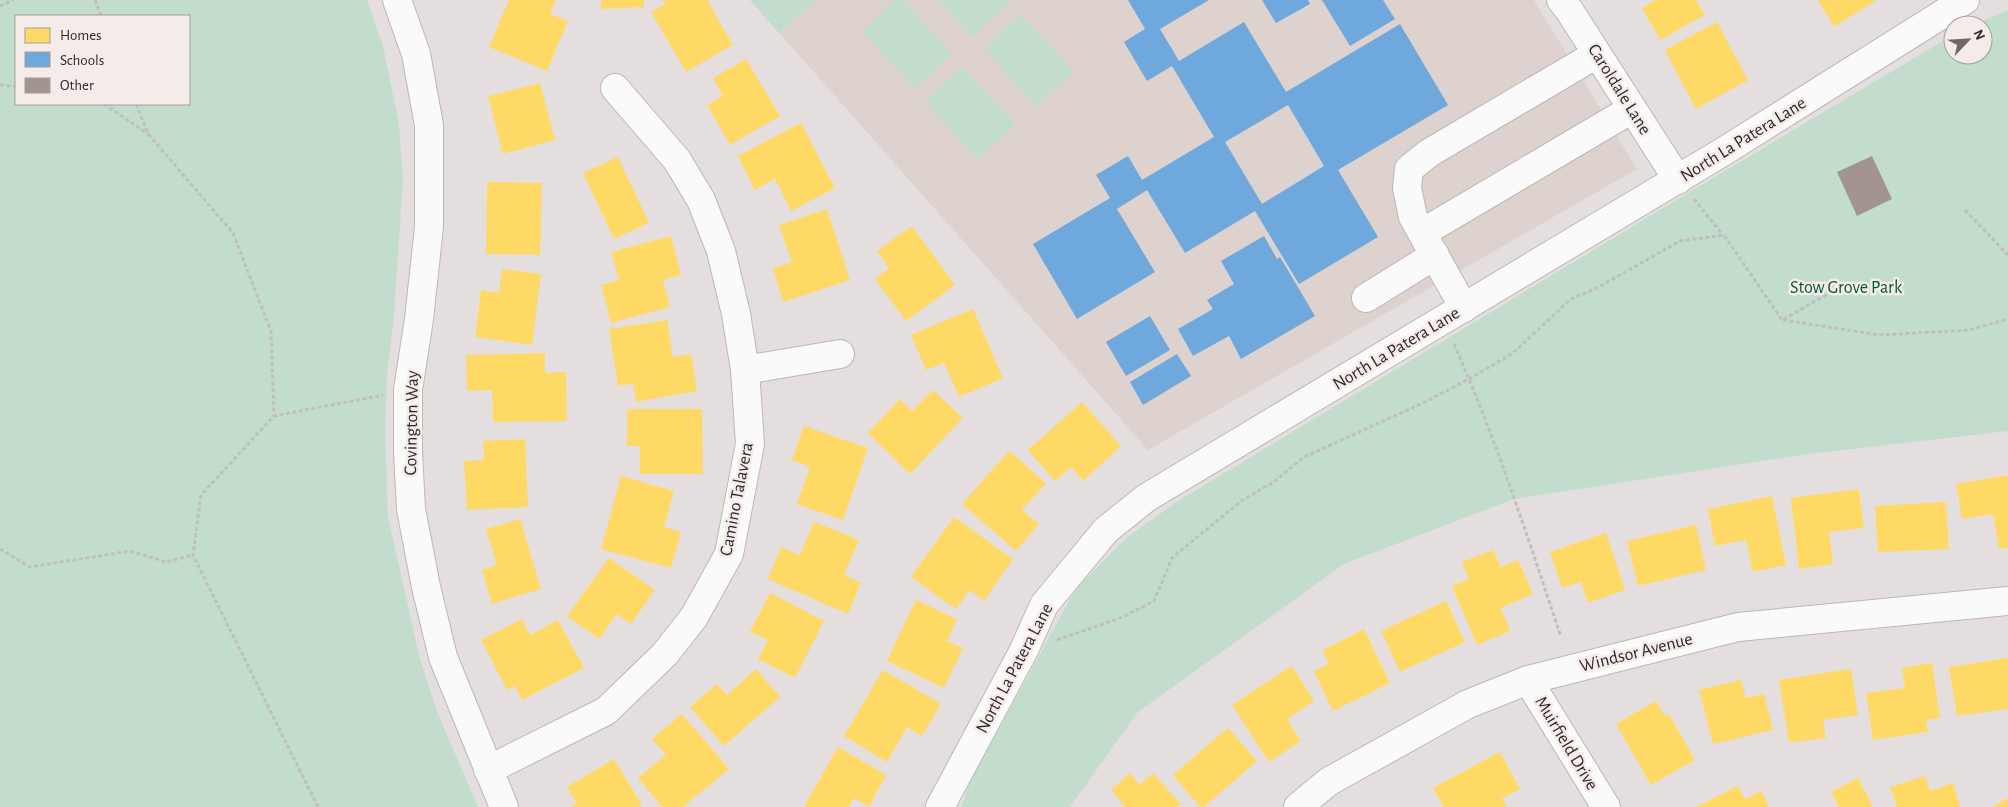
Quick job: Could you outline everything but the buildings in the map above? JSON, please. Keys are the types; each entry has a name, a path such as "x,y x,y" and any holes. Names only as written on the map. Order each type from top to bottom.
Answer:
{"street":[{"name":"Covington Way","path":"397,0 416,54 429,125 429,227 408,390 408,453 411,509 426,587 443,657 504,807"},
{"name":"Caroldale Lane","path":"1561,0 1678,180"},
{"name":"North La Patera Lane","path":"940,807 1024,650 1044,605 1106,530 1146,498 1678,180 1963,1"},
{"path":"1454,314 1429,244 1414,217 1407,188 1410,169 1429,153 1597,54"},
{"name":"Camino Talavera","path":"488,770 606,711 666,654 694,617 729,554 750,444 745,370 736,314 721,251 701,200 676,160 615,88"},
{"path":"1366,298 1429,244 1632,109"},
{"path":"745,370 840,354"},
{"name":"Windsor Avenue","path":"1298,807 1328,782 1468,704 1528,680 1738,627 2008,601"},
{"name":"Muirfield Drive","path":"1528,680 1606,807"}],"path":[{"path":"0,6 13,0"},
{"path":"95,0 102,15"},
{"path":"0,86 15,86"},
{"path":"105,105 149,135 233,233 271,331 274,416"},
{"path":"136,105 149,135"},
{"path":"1678,180 1724,235 1782,320 1880,335 1969,330 2008,319"},
{"path":"1965,210 2008,255"},
{"path":"1024,650 1122,617 1154,600 1172,558 1241,501 1275,481 1304,457 1425,402 1469,379 1513,353 1571,299 1597,288 1680,241 1724,235"},
{"path":"1782,320 1837,290"},
{"path":"1454,314 1469,379 1514,499 1561,637"},
{"path":"318,807 193,555 201,495 274,416 408,390"},
{"path":"0,549 30,567 130,551 166,562 193,555"}],"shaded area":[{"path":"750,0 1534,0 1637,169 1148,450"}],"green space":[{"path":"0,0 367,0 383,46 399,124 403,179 394,317 387,374 385,432 388,517 420,659 438,714 478,807 0,807"},
{"path":"750,0 817,0 779,33"},
{"path":"896,0 903,0 952,55 915,89 862,31"},
{"path":"939,0 1008,0 1010,2 972,37"},
{"name":"Stow Grove Park","path":"2008,10 2008,431 1801,455 1514,499 1344,564 1138,712 1070,807 961,807 970,782 1075,590 1126,538 1175,503 1943,41 1943,65 1993,65 1993,16"},
{"path":"1021,14 1074,72 1036,106 984,48"},
{"path":"963,67 1015,125 977,159 925,101"}]}
